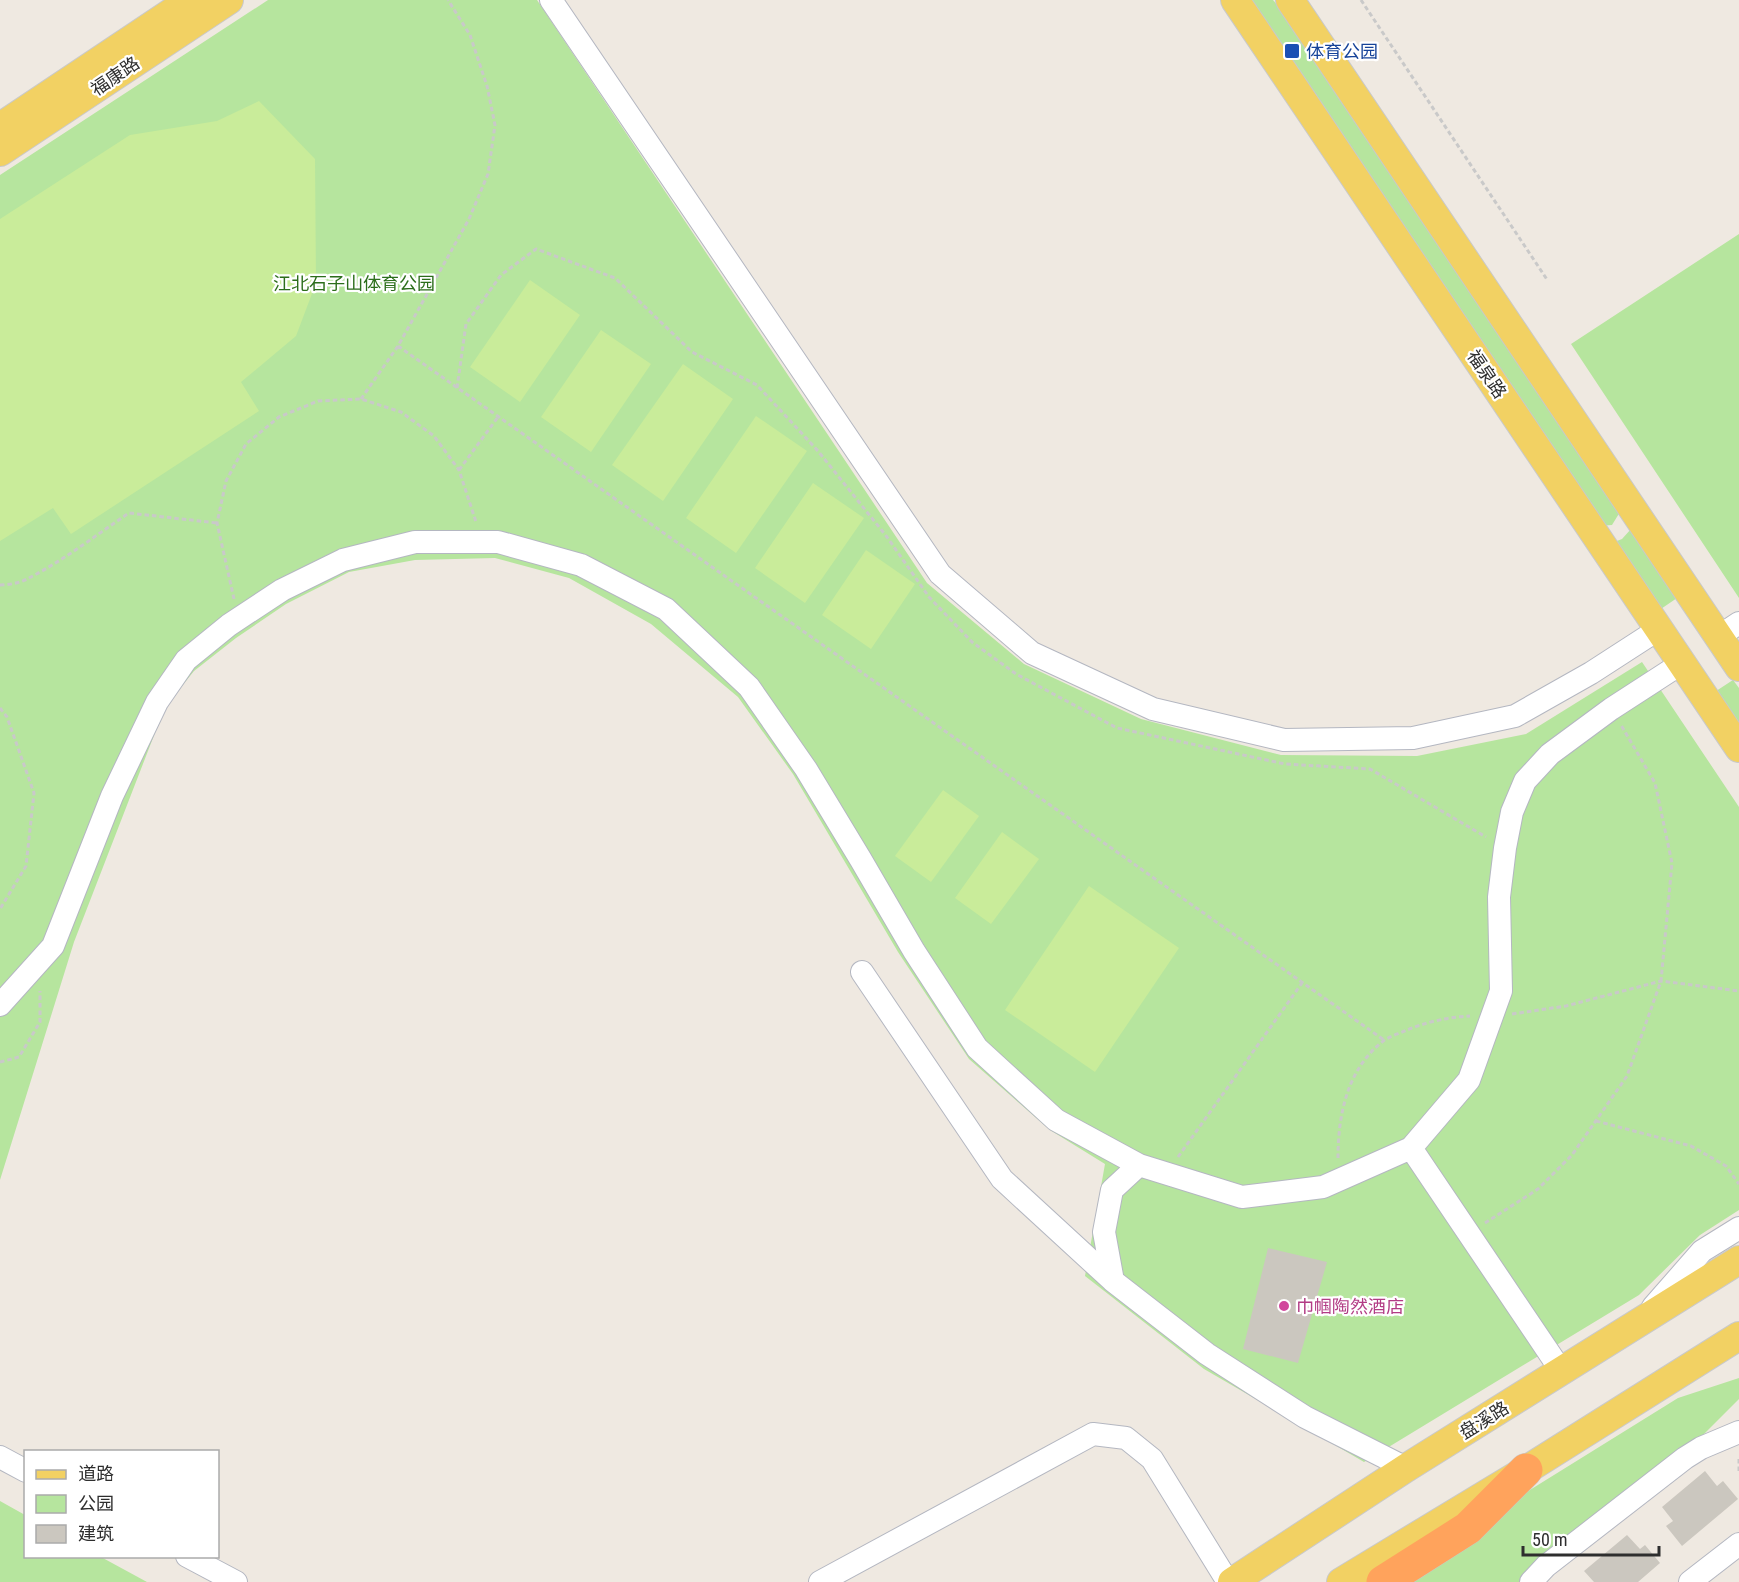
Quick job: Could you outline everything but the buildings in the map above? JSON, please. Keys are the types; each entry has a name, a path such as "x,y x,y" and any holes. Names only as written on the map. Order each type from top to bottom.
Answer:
{"highway":[{"path":"1383,1582 1468,1528 1526,1470"}],"main road":[{"name":"福康路","path":"0,127 190,0"},
{"name":"福康路","path":"0,152 229,0"},
{"name":"福泉路","path":"1235,0 1739,748"},
{"path":"1290,0 1630,505 1729,630 1739,667"},
{"path":"1593,531 1607,535 1617,532 1625,524 1630,505"},
{"name":"盘溪路","path":"1230,1582 1406,1468 1739,1260"},
{"path":"1341,1582 1526,1470 1739,1336"}],"street":[{"path":"551,0 940,574 1032,653 1153,709 1284,740 1413,738 1515,716 1591,673 1659,629"},
{"path":"0,1005 53,946 112,796 157,702 186,660 238,619 282,590 343,560 415,542 498,542 581,565 666,609 749,687 806,769 914,951 977,1048 1056,1120 1140,1165 1242,1197 1323,1187 1411,1148 1469,1080 1501,991 1499,897 1512,812 1525,782 1550,754 1682,663"},
{"path":"862,972 1002,1179 1113,1281 1207,1354 1295,1411 1406,1468"},
{"path":"1411,1148 1562,1372"},
{"path":"1113,1281 1104,1232 1112,1190 1140,1165"},
{"path":"1640,1322 1702,1251 1739,1228"},
{"path":"1711,1354 1739,1354"},
{"path":"1531,1582 1546,1566 1685,1458 1701,1448 1739,1432"},
{"path":"820,1582 1093,1434 1126,1438 1152,1459 1230,1582"},
{"path":"0,1457 24,1470"},
{"path":"1690,1582 1739,1544"},
{"path":"190,1558 236,1582"}],"path":[{"path":"361,399 398,346 469,219 488,174 495,125 488,86 470,35 448,0"},
{"path":"1361,0 1548,281"},
{"path":"398,346 1384,1040"},
{"path":"238,619 218,523 226,481 246,444 279,417 318,401 361,399 401,412 434,436 459,470 482,542"},
{"path":"459,470 498,417"},
{"path":"0,585 26,580 129,513 218,523"},
{"path":"0,708 7,717 34,793 26,866 0,909"},
{"path":"1468,1233 1538,1189 1572,1155 1627,1076 1661,981 1672,863 1655,783 1611,710"},
{"path":"0,1062 19,1057 40,1022 41,960"},
{"path":"1338,1181 1338,1136 1345,1097 1362,1063 1384,1040 1421,1024 1462,1016 1492,1016 1566,1006 1661,981 1739,991"},
{"path":"1166,1173 1302,983"},
{"path":"1596,1120 1691,1146 1726,1166 1739,1184"},
{"path":"1739,1460 1739,1471"}],"green space":[{"name":"江北石子山体育公园","path":"268,0 537,0 927,583 1024,664 1141,719 1281,755 1417,756 1526,734 1642,662 1739,807 1739,1210 1700,1235 1639,1295 1364,1462 1204,1369 1085,1276 1105,1164 1050,1130 969,1059 898,952 793,774 738,697 651,624 569,578 495,558 415,560 349,572 286,604 236,638 194,671 165,707 74,942 0,1180 0,175"},
{"path":"1242,0 1273,0 1280,8 1620,512 1612,525 1597,526"},
{"path":"259,101 315,159 316,283 296,336 241,382 259,411 71,534 53,508 0,541 0,219 130,135 217,121"},
{"path":"1739,234 1739,598 1571,344"},
{"path":"530,280 580,315 520,402 470,367"},
{"path":"601,330 651,364 591,452 541,417"},
{"path":"683,364 733,399 663,501 612,465"},
{"path":"756,416 807,451 736,553 686,518"},
{"path":"813,483 864,518 805,603 755,568"},
{"path":"1631,529 1677,598 1655,613 1609,544 1622,539"},
{"path":"866,550 915,584 871,649 822,615"},
{"path":"1733,680 1739,688 1739,738 1710,695"},
{"path":"943,790 979,816 931,882 895,856"},
{"path":"1002,832 1039,859 991,924 955,898"},
{"path":"1089,886 1179,948 1095,1072 1005,1010"},
{"path":"1739,1378 1739,1399 1698,1440 1542,1559 1519,1582 1407,1582 1525,1493 1678,1398"},
{"path":"0,1501 24,1514 24,1558 103,1558 147,1582 0,1582"}],"place":[{"name":"体育公园","path":"1292,51"},
{"name":"巾帼陶然酒店","path":"1284,1306"}]}
